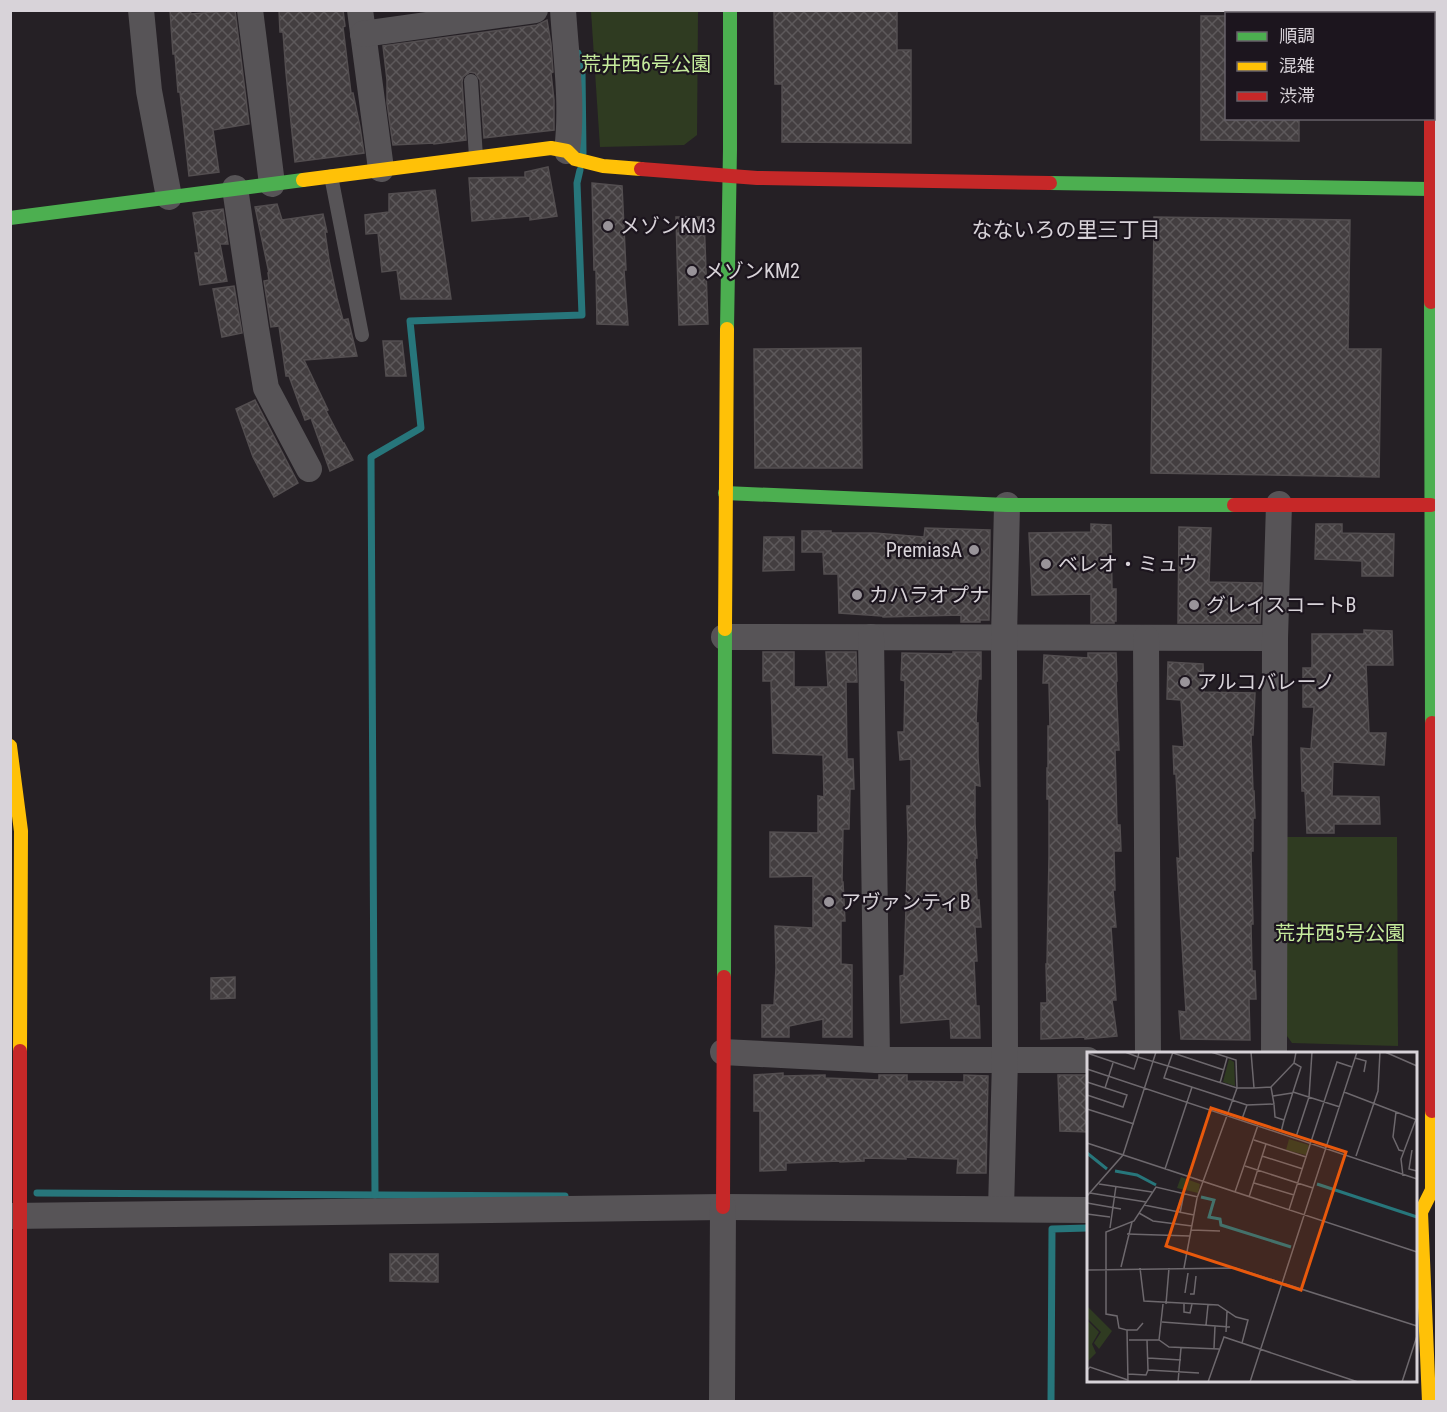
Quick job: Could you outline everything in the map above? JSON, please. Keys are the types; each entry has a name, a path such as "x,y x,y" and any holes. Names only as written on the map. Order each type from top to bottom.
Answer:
{"street":[{"path":"141,10 149,91 169,196"},
{"path":"250,10 272,184"},
{"path":"381,169 362,22 535,10"},
{"path":"563,10 571,155"},
{"path":"722,1401 724,637 730,10"},
{"path":"1429,1401 1422,1238 1423,1213 1432,1190 1428,1060 1434,896 1431,505 1434,329 1431,120"},
{"path":"10,218 551,148 590,164 603,166 757,178 1433,189"},
{"path":"235,188 267,388 309,469"},
{"path":"725,493 1006,505 1431,505"},
{"path":"1274,1052 1275,638 1278,504"},
{"path":"1001,1209 1005,1060 1006,505"},
{"path":"724,637 1275,638"},
{"path":"872,637 877,1060"},
{"path":"1146,638 1148,1052"},
{"path":"10,746 21,831 16,1216 20,1401"},
{"path":"723,1052 877,1060 1087,1060"},
{"path":"16,1216 723,1207 1087,1210"}],"lane":[{"path":"471,81 476,157"},
{"path":"331,176 362,335"}],"green space":[{"name":"荒井西6号公園","path":"591,11 698,11 697,135 684,145 600,147"},
{"name":"荒井西5号公園","path":"1282,837 1397,837 1398,1046 1292,1043 1282,1029"}],"building":[{"path":"170,10 190,10 191,14 235,10 249,124 213,130 219,172 189,176 180,92 178,92 175,54 173,54"},
{"path":"279,10 343,10 351,93 353,93 364,153 295,162"},
{"path":"774,10 897,10 897,50 911,50 911,143 782,142 782,84 775,84"},
{"path":"1201,16 1225,16 1225,120 1299,120 1299,141 1201,140"},
{"path":"547,20 553,72 551,73 554,130 484,138 480,80 475,73 470,72 463,77 462,82 466,140 434,144 393,145 383,46 537,25"},
{"path":"548,167 557,216 530,220 530,216 472,221 469,178 525,177 525,172"},
{"name":"メゾンKM3","path":"592,183 622,186 628,325 597,324"},
{"path":"435,190 451,299 401,299 397,270 382,272 378,233 366,234 365,215 389,212 389,194"},
{"path":"277,204 282,220 323,214 337,298 343,320 348,319 357,356 304,360 328,410 326,411 353,460 330,471 311,418 305,420 289,376 286,376 279,326 271,327 264,281 269,280 269,273 255,207"},
{"path":"223,209 228,244 220,244 227,281 200,285 195,253 199,253 193,213"},
{"name":"メゾンKM2","path":"676,217 704,217 708,324 679,325"},
{"path":"1154,217 1350,220 1348,349 1381,349 1379,477 1151,473"},
{"path":"234,286 242,333 222,337 213,289"},
{"path":"383,341 402,341 406,376 386,376"},
{"path":"861,348 862,468 755,468 754,349"},
{"path":"255,400 298,483 274,497 253,457 236,409"},
{"path":"1091,524 1111,525 1112,589 1116,589 1116,621 1114,623 1091,623 1091,594 1032,595 1029,533 1091,532"},
{"path":"1316,524 1342,524 1342,533 1394,534 1393,576 1362,576 1362,561 1315,559"},
{"path":"1179,527 1211,528 1209,582 1262,583 1260,623 1178,623"},
{"path":"925,528 990,530 989,620 961,622 961,615 883,617 839,613 838,574 824,574 823,552 802,552 802,531 924,537"},
{"path":"764,537 794,537 794,570 763,571"},
{"path":"1364,630 1392,631 1393,665 1366,665 1369,733 1386,733 1384,765 1333,762 1332,796 1379,797 1380,824 1334,824 1334,833 1307,833 1305,791 1302,791 1301,748 1311,749 1314,707 1303,707 1303,668 1312,668 1312,634 1364,634"},
{"path":"763,652 794,652 794,687 828,687 826,652 856,652 857,682 846,682 847,759 853,759 854,789 850,789 849,829 843,829 842,882 845,921 841,921 841,964 852,965 852,1037 823,1037 823,1019 789,1026 789,1037 762,1037 762,1005 774,1005 775,926 813,928 813,876 770,877 770,832 818,833 818,796 824,797 823,755 773,753 771,681 763,681"},
{"path":"953,652 981,652 981,679 978,679 976,723 978,723 980,786 975,785 977,858 975,858 981,927 975,927 977,961 974,961 980,1038 951,1038 950,1019 901,1023 900,976 904,975 907,806 911,806 911,759 900,760 898,732 904,732 905,681 901,680 902,653 953,654"},
{"path":"1088,653 1116,653 1119,750 1115,750 1117,825 1120,825 1121,851 1114,851 1115,890 1113,890 1116,927 1111,927 1116,1000 1112,1000 1117,1036 1041,1039 1041,1003 1047,1003 1049,856 1047,768 1048,726 1050,726 1049,683 1043,683 1044,655 1088,658"},
{"path":"1168,662 1203,664 1204,692 1255,693 1253,735 1251,735 1255,818 1253,818 1253,851 1251,851 1253,924 1251,924 1252,971 1255,971 1256,999 1249,999 1250,1040 1181,1039 1179,1011 1186,1012 1173,746 1184,747 1181,700 1167,699"},
{"path":"235,977 235,998 211,999 211,978"},
{"path":"783,1073 783,1076 825,1075 825,1078 879,1080 879,1075 907,1075 907,1081 964,1082 964,1075 988,1076 986,1173 957,1173 958,1159 906,1157 906,1159 864,1158 864,1161 786,1163 786,1170 760,1171 760,1111 754,1111 754,1075"},
{"path":"1058,1075 1087,1075 1087,1132 1060,1131"},
{"path":"390,1254 438,1254 438,1282 390,1281"}],"waterway":[{"path":"578,53 582,70 583,153"},
{"path":"375,1195 371,457 421,428 410,321 582,315 577,183 580,170"},
{"path":"37,1193 565,1196"},
{"path":"1051,1402 1052,1229 1087,1228"}],"traffic: fast":[{"path":"727,329 730,10"},
{"path":"10,218 303,180"},
{"path":"1050,183 1430,189"},
{"path":"1431,302 1432,723"},
{"path":"725,493 1007,505 1234,505"},
{"path":"724,977 725,629"}],"traffic: slow":[{"path":"303,180 551,148 567,151 575,159 603,166 641,169"},
{"path":"725,629 727,329"},
{"path":"10,746 21,831 20,1051"},
{"path":"1429,1402 1421,1212 1432,1190 1432,1111"}],"traffic: jam":[{"path":"1431,120 1431,302"},
{"path":"641,169 757,178 1050,183"},
{"path":"1234,505 1431,505"},
{"path":"1432,723 1432,1111"},
{"path":"723,1207 724,977"},
{"path":"20,1051 20,1402"}],"place":[{"name":"メゾンKM3","path":"608,226"},
{"name":"メゾンKM2","path":"692,271"},
{"name":"PremiasA","path":"974,550"},
{"name":"ベレオ・ミュウ","path":"1046,564"},
{"name":"カハラオプナ","path":"857,595"},
{"name":"グレイスコートB","path":"1194,605"},
{"name":"アルコバレーノ","path":"1185,682"},
{"name":"アヴァンティB","path":"829,902"}],"district":[{"name":"なないろの里三丁目","path":"1066,230"}]}
